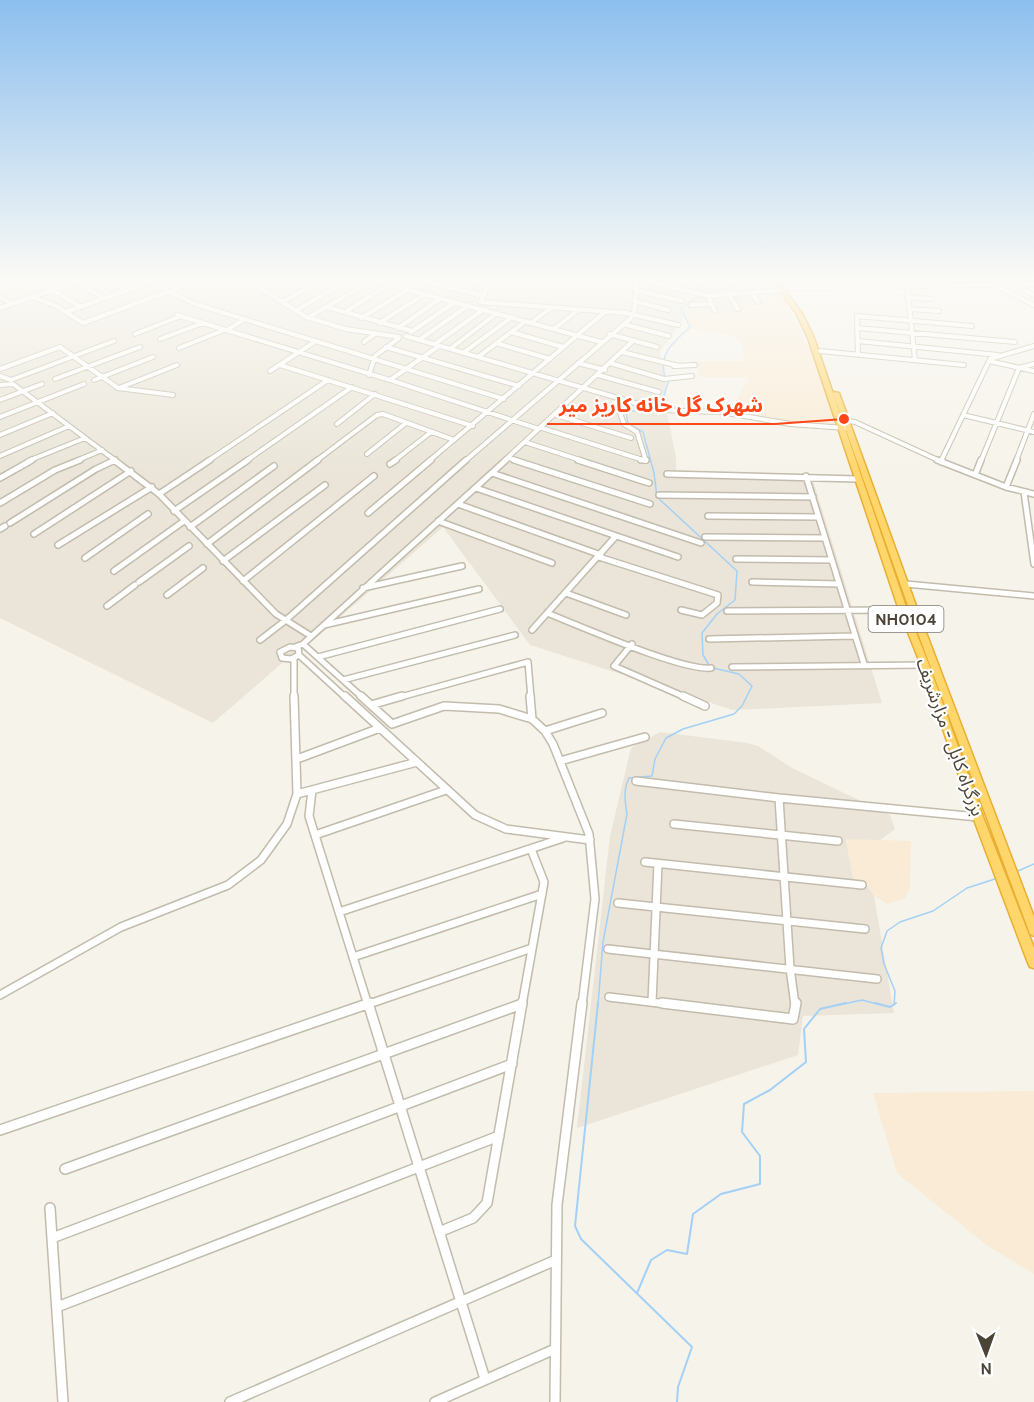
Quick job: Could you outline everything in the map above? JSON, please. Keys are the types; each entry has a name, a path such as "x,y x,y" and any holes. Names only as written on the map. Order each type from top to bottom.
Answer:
{"highway":[{"name":"بزرگراه کابل - مزارشریف","path":"815,343 1034,931"},
{"name":"بزرگراه کابل - مزارشریف","path":"816,343 822,362"},
{"name":"بزرگراه کابل - مزارشریف","path":"844,424 857,479 903,610 1034,963"}],"street":[{"path":"0,376 11,380 108,343"},
{"path":"178,348 190,343"},
{"path":"270,343 646,461 637,432 624,424 620,413 629,402"},
{"path":"270,370 312,343"},
{"path":"324,343 504,399"},
{"path":"369,375 376,360 375,356 391,343"},
{"path":"432,343 670,412 721,412 790,424 844,424 1006,488 1034,494"},
{"path":"450,349 457,343"},
{"path":"463,353 476,343"},
{"path":"478,357 495,343"},
{"path":"498,343 550,358"},
{"path":"551,343 563,347"},
{"path":"368,513 567,343"},
{"path":"260,640 286,620 599,343"},
{"path":"293,675 285,659 280,656 282,650 303,644 361,589 556,415 631,343"},
{"path":"645,343 657,347"},
{"path":"858,343 858,355"},
{"path":"885,343 1002,355"},
{"path":"390,380 437,345"},
{"path":"914,346 915,360"},
{"path":"941,462 989,361 1034,346"},
{"path":"0,369 60,347 118,388 173,394"},
{"path":"55,379 140,347"},
{"path":"386,347 519,386"},
{"path":"820,351 964,365"},
{"path":"622,352 679,366 695,365"},
{"path":"94,380 153,357"},
{"path":"989,361 1034,371"},
{"path":"578,363 605,370"},
{"path":"610,363 668,378 692,376"},
{"path":"280,364 472,426"},
{"path":"1019,368 1034,364"},
{"path":"118,388 177,365"},
{"path":"975,475 1019,368"},
{"path":"598,375 659,392"},
{"path":"159,494 328,380"},
{"path":"0,385 13,384 152,487 276,614 311,636"},
{"path":"0,400 42,384"},
{"path":"0,417 84,384"},
{"path":"174,511 352,387"},
{"path":"337,424 375,394"},
{"path":"0,435 53,413"},
{"path":"1006,488 1031,431 1034,414"},
{"path":"207,544 377,415 454,440"},
{"path":"556,415 631,438"},
{"path":"963,415 1031,431"},
{"path":"367,454 406,423"},
{"path":"0,456 69,426"},
{"path":"390,464 431,432"},
{"path":"0,478 28,461 85,438"},
{"path":"525,442 649,483"},
{"path":"0,503 55,470 102,450"},
{"path":"509,458 650,504"},
{"path":"5,526 96,468 115,460"},
{"path":"190,527 274,466"},
{"path":"34,534 131,471"},
{"path":"492,473 701,543"},
{"path":"667,474 857,479"},
{"path":"243,581 374,476"},
{"path":"806,476 864,664"},
{"path":"223,561 325,485"},
{"path":"58,545 152,487"},
{"path":"476,488 678,556"},
{"path":"1024,492 1034,564"},
{"path":"659,495 813,497"},
{"path":"458,504 600,556 718,595 717,603 702,615 681,610"},
{"path":"85,558 148,514"},
{"path":"708,516 818,517"},
{"path":"114,571 184,521"},
{"path":"438,521 552,563"},
{"path":"532,630 616,536"},
{"path":"705,537 824,538"},
{"path":"107,606 189,546"},
{"path":"736,559 832,560"},
{"path":"361,589 462,566"},
{"path":"167,595 203,568"},
{"path":"752,582 839,584"},
{"path":"906,584 1034,596"},
{"path":"323,626 478,589"},
{"path":"566,593 626,615"},
{"path":"318,657 500,609"},
{"path":"727,612 903,610"},
{"path":"547,613 702,669 711,668"},
{"path":"343,680 515,635"},
{"path":"709,639 854,636"},
{"path":"303,644 392,724 444,706 499,709 532,718 545,731 561,761 590,840 595,900 557,1205 555,1402"},
{"path":"632,644 614,666 705,706"},
{"path":"0,995 121,927 228,885 261,860 287,824 297,794 293,675 299,650 296,647"},
{"path":"285,659 297,656"},
{"path":"297,656 475,815 507,829 590,840"},
{"path":"371,705 528,662 532,718"},
{"path":"732,668 864,664 925,666"},
{"path":"545,731 602,712"},
{"path":"297,759 380,728"},
{"path":"561,761 645,737"},
{"path":"297,794 417,762"},
{"path":"636,781 779,798 978,817"},
{"path":"312,790 309,816 485,1379"},
{"path":"315,835 446,790"},
{"path":"609,997 793,1019 796,1002 790,968 779,798"},
{"path":"674,824 838,841"},
{"path":"339,912 566,837"},
{"path":"439,1232 473,1218 488,1203 544,882 531,849"},
{"path":"645,862 862,885"},
{"path":"652,1002 658,864"},
{"path":"353,957 542,894"},
{"path":"618,903 865,929"},
{"path":"0,1130 532,948"},
{"path":"608,949 876,979"},
{"path":"65,1169 522,1004"},
{"path":"52,1238 512,1064"},
{"path":"57,1307 499,1136"},
{"path":"51,1208 63,1402"},
{"path":"230,1402 556,1260"},
{"path":"435,1402 555,1349"}],"shaded area":[{"path":"0,343 666,343 660,352 666,381 667,413 676,457 676,472 812,477 882,703 733,710 530,645 443,527 314,640 289,657 213,723 0,618"},
{"path":"741,343 806,343 815,361 837,425 793,423 739,414 736,402 749,377 700,377 695,361 746,361 743,356"},
{"path":"660,732 758,746 792,768 890,815 895,829 882,839 876,842 846,840 853,878 868,887 874,896 894,1013 803,1016 798,1055 577,1128 610,836 631,748"},
{"path":"846,839 911,841 910,887 905,898 888,904 874,896 868,887 853,878"},
{"path":"1034,1091 1034,1274 988,1246 897,1173 873,1093"}],"waterway":[{"path":"665,377 664,361 673,343"},
{"path":"656,406 662,401 669,380"},
{"path":"649,409 626,412 628,424 643,432 654,473 657,497 737,571 735,600 717,614 702,633 703,655 709,665"},
{"path":"598,1005 603,942 627,814 625,796 627,782 629,778 652,776 655,759 666,738 683,729 734,714 742,706 752,686 739,674 713,668"},
{"path":"1018,871 1034,864"},
{"path":"894,1004 895,991 884,964 881,948 887,931 900,922 933,911 967,888 998,878"},
{"path":"839,1005 862,1000 881,1005"},
{"path":"598,1003 575,1226 581,1239 692,1347 678,1387 677,1402"},
{"path":"637,1293 651,1260 667,1250 687,1254 693,1214 721,1194 760,1184 760,1156 742,1132 744,1104 770,1090 806,1062 804,1029 820,1009 846,1003"},
{"path":"875,1003 890,1007 894,1004"}],"place":[{"name":"شهرک گل خانه کاریز میر","path":"844,419"}]}
